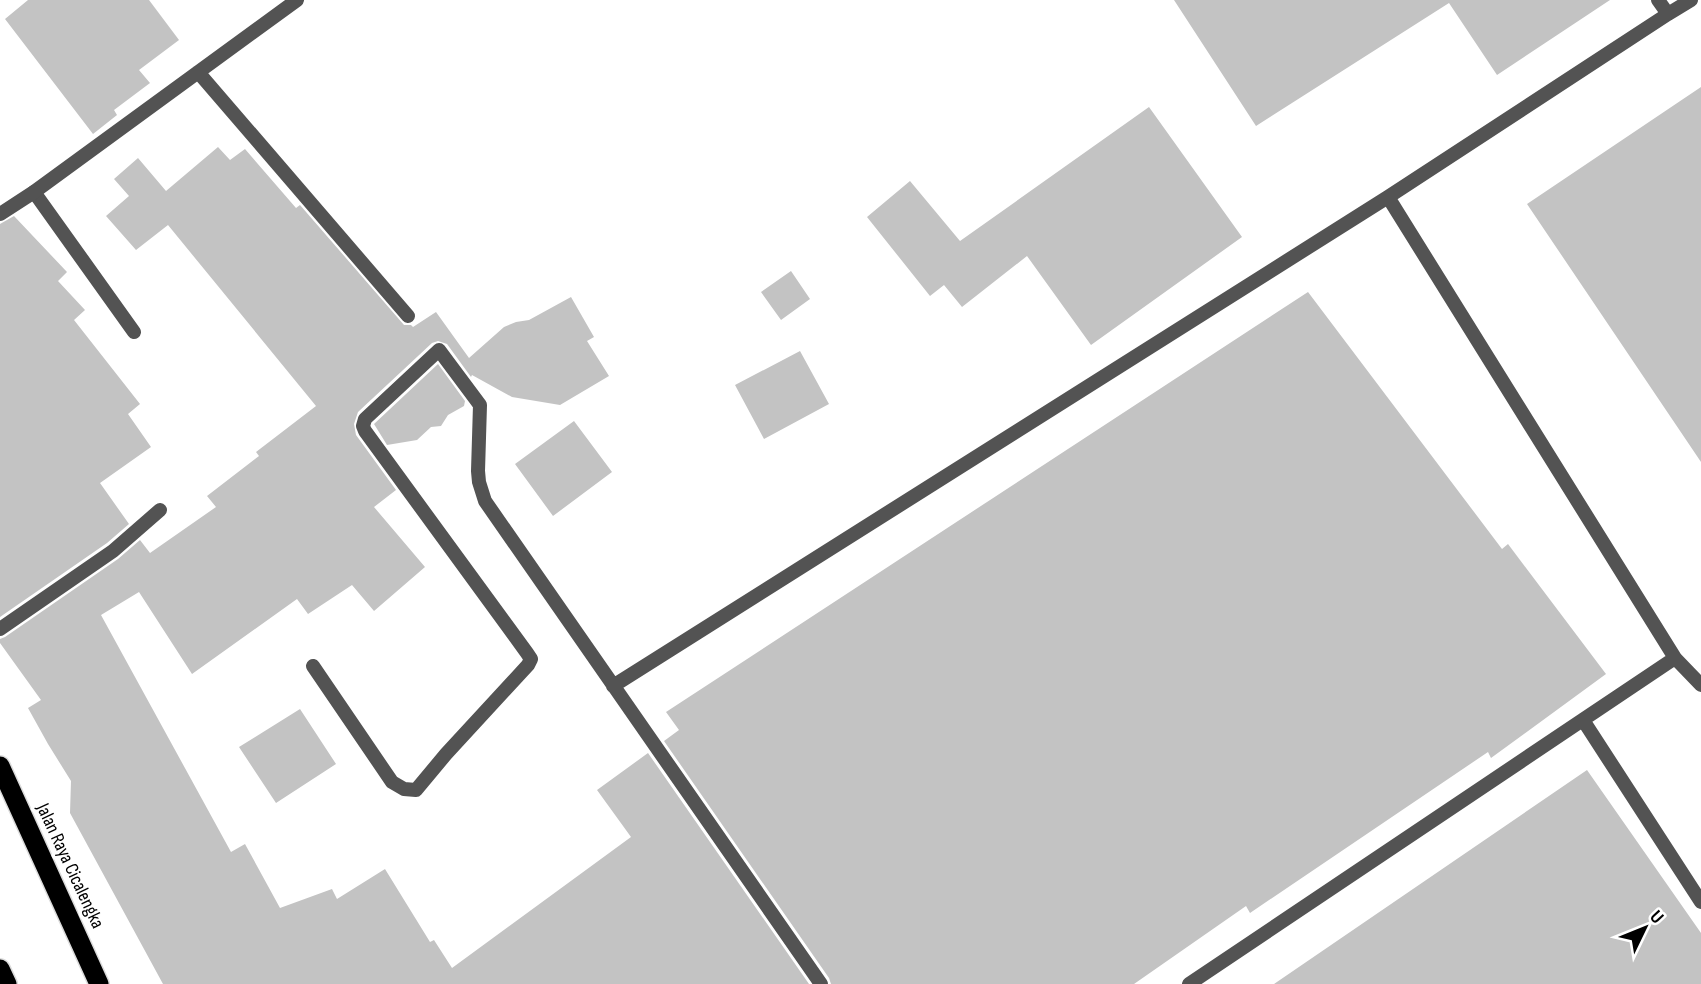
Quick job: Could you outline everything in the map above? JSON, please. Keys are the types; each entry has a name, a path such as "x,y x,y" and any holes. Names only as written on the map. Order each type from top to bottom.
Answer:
{"highway":[{"name":"Jalan Raya Cicalengka","path":"0,766 99,984"},
{"path":"0,969 7,984"}],"street":[{"path":"0,214 297,0"},
{"path":"1658,0 1668,14"},
{"path":"613,686 1388,197 1690,0"},
{"path":"198,72 408,316"},
{"path":"34,192 134,332"},
{"path":"1388,197 1675,658 1701,685"},
{"path":"313,666 392,782 404,789 416,790 531,659 363,426 365,419 439,350 480,405 478,471 485,501 821,984"},
{"path":"0,629 113,551 160,510"},
{"path":"1189,984 1675,658"},
{"path":"1583,720 1701,902"}],"building":[{"path":"28,0 149,0 179,40 139,70 150,83 114,110 117,115 93,134 5,19"},
{"path":"1174,0 1610,0 1497,75 1449,3 1256,126"},
{"path":"1701,87 1701,462 1527,204"},
{"path":"1149,107 1242,237 1091,345 1027,256 962,307 944,285 930,296 867,217 910,181 960,241"},
{"path":"218,147 230,160 245,149 296,208 300,205 404,325 413,327 436,312 469,358 504,327 529,320 571,297 594,337 587,341 609,376 560,405 512,397 472,375 471,377 447,344 438,341 432,343 358,412 354,424 356,435 396,490 374,507 425,567 374,611 352,585 308,614 297,599 192,674 139,592 101,615 231,852 245,844 280,908 332,889 337,899 385,869 430,942 434,940 452,968 631,837 597,790 648,753 809,984 163,984 70,813 71,781 28,708 41,700 0,643 0,639 118,559 140,540 150,553 216,507 207,496 259,456 256,452 316,406 168,225 136,250 106,216 129,196 114,179 138,158 166,191"},
{"path":"14,216 67,272 58,281 85,310 74,320 140,404 128,414 151,447 100,483 129,524 107,543 0,617 0,224"},
{"path":"791,271 810,299 781,320 761,292"},
{"path":"1308,292 1502,549 1508,544 1606,674 1491,758 1488,752 1250,913 1246,906 1134,984 831,984 664,741 679,730 666,712"},
{"path":"800,351 829,404 764,439 735,385"},
{"path":"438,364 465,401 464,406 448,415 441,426 431,427 417,440 387,445 374,424"},
{"path":"574,421 612,472 553,516 515,464"},
{"path":"300,709 336,764 276,803 239,747"},
{"path":"1587,770 1701,933 1701,984 1274,984"}]}
